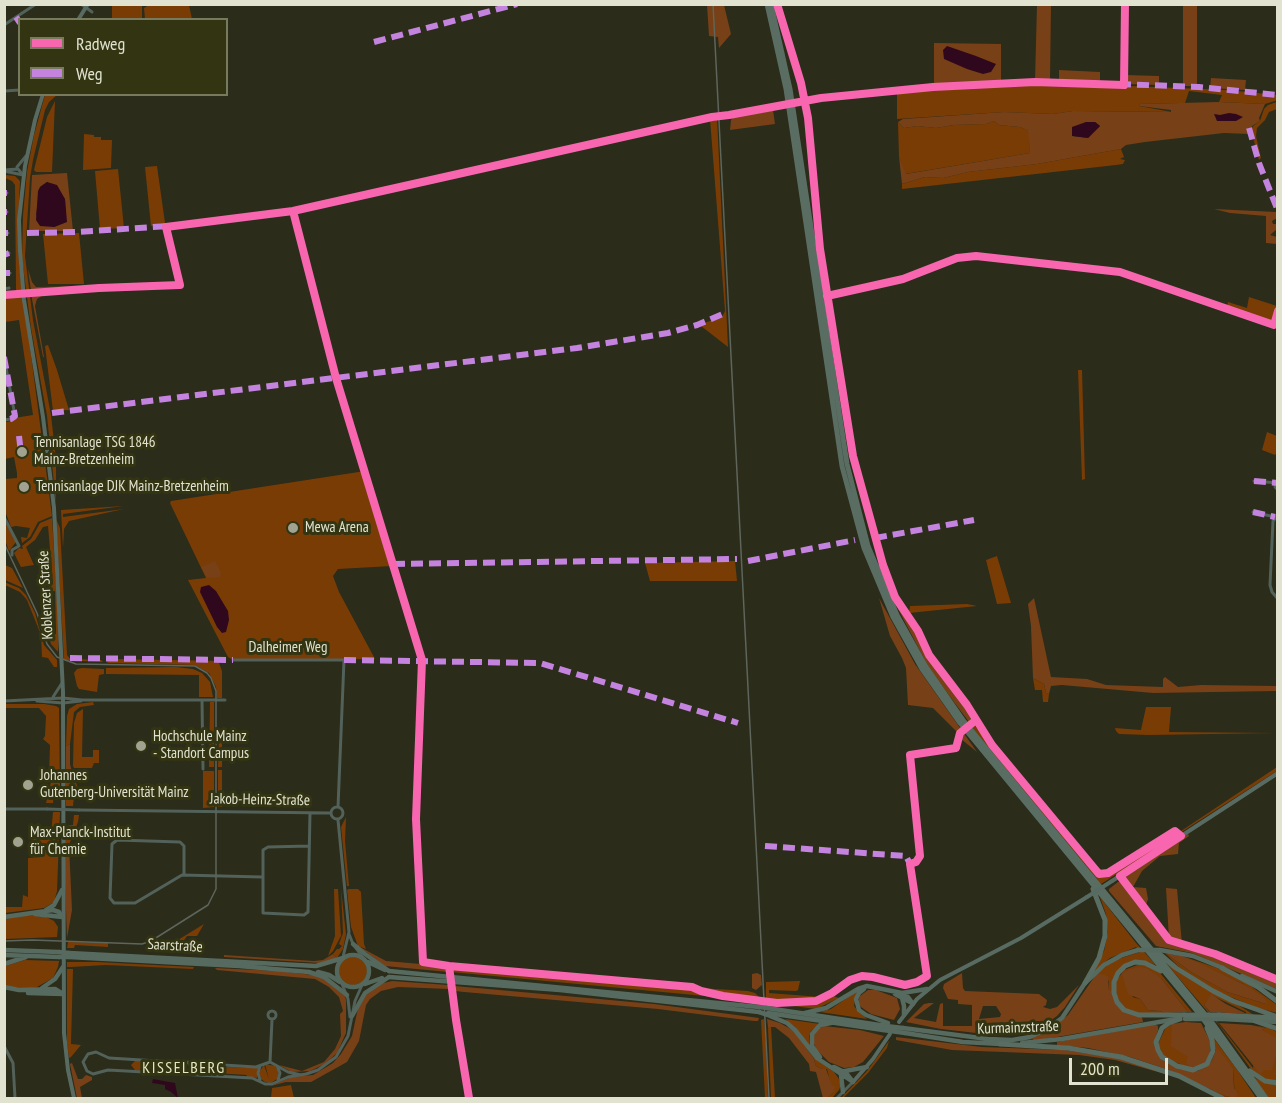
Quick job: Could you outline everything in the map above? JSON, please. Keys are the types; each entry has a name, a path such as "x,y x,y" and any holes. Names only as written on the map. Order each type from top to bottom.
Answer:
{"highway":[{"path":"767,4 786,89 842,466 864,548 893,617 938,693 972,739 1201,1016 1261,1098"},
{"path":"771,4 790,89 847,464 863,530 880,576 913,645 941,690 989,752 1213,1024 1266,1098"},
{"path":"1085,983 1101,952 1106,932 1102,910 1090,882"},
{"path":"45,911 54,905 62,890"},
{"path":"4,917 58,911 62,917"},
{"path":"30,913 62,917"},
{"path":"1147,944 1176,968 1214,991 1278,1019"},
{"name":"Saarstraße","path":"4,950 59,955"},
{"name":"Kurmainzstraße","path":"905,1030 988,1039 1012,1040 1030,1036 1047,1029 1062,1018 1085,983 1111,960 1138,951 1160,950 1193,956 1278,992"},
{"name":"Saarstraße","path":"4,955 69,955 316,966 343,958"},
{"name":"Saarstraße","path":"69,955 309,972"},
{"path":"4,964 34,956"},
{"path":"1166,974 1145,963 1130,964 1121,969 1115,978 1113,988 1115,998 1120,1006 1134,1014 1278,1019"},
{"path":"40,989 55,979 63,967"},
{"path":"1222,968 1258,987 1278,1002"},
{"name":"Kurmainzstraße","path":"389,974 759,1010 840,1023 886,1026"},
{"path":"768,1012 804,1013 826,1008 858,988 867,986 902,995 913,1004"},
{"path":"905,1030 886,1026 861,1012 856,1004 858,994 864,989 871,988 902,995 927,989"},
{"path":"4,989 55,989 63,994"},
{"path":"4,989 63,994"},
{"path":"902,995 904,1015"},
{"path":"768,1012 795,1029 813,1053 842,1073 867,1067"},
{"name":"Kurmainzstraße","path":"804,1013 886,1026 963,1042 1000,1044 1062,1039 1183,1017"},
{"path":"1183,1017 1162,1028 1156,1042 1165,1060 1188,1070 1198,1069 1210,1060 1213,1051 1212,1040 1201,1016"},
{"path":"1221,1017 1255,1021 1278,1019"},
{"path":"1255,1021 1278,1029"},
{"path":"840,1023 820,1025 813,1032 811,1039 820,1058 842,1073 849,1075 853,1082"},
{"path":"1000,1044 1068,1048 1121,1057 1179,1076 1222,1098"},
{"path":"1245,1067 1265,1081 1278,1083"},
{"path":"842,1073 843,1092"}],"main road":[{"name":"Koblenzer Straße","path":"42,96 23,175 19,220 21,277 43,417 54,508 63,681 63,994 65,1052 74,1098"},
{"path":"899,1022 927,989 946,976 1029,934 1278,773"},
{"path":"353,944 389,974"},
{"path":"355,955 389,974 351,987 342,983 337,969 343,958 355,955"},
{"path":"362,985 368,979 369,972 368,964 363,958"},
{"path":"309,972 324,977 347,995"},
{"name":"Saarstraße","path":"309,972 326,974 342,983"},
{"path":"351,1019 365,993 389,974"},
{"path":"853,1082 867,1067 890,1034"}],"street":[{"path":"4,25 36,4"},
{"path":"85,6 92,12"},
{"path":"4,171 15,168 27,155"},
{"path":"15,168 22,171 23,175"},
{"path":"4,171 23,175"},
{"path":"4,255 9,253"},
{"path":"4,273 10,273"},
{"path":"4,357 15,416 4,420"},
{"path":"4,399 12,398"},
{"path":"1254,481 1277,483 1275,487 1278,490"},
{"path":"1253,512 1276,516 1273,521 1270,585 1278,599"},
{"path":"4,517 19,546 12,550 12,555"},
{"name":"Dalheimer Weg","path":"233,660 344,660 338,807"},
{"path":"51,698 57,693 63,681"},
{"path":"32,701 51,698 225,700"},
{"path":"4,701 63,703 82,700"},
{"path":"202,700 203,769"},
{"path":"63,714 73,702"},
{"path":"338,820 333,818 331,813 338,807 344,813 338,820 349,932 353,944 363,958"},
{"name":"Jakob-Heinz-Straße","path":"4,809 331,813"},
{"path":"309,846 266,847 263,851 263,914 305,915 309,908 310,813"},
{"path":"184,875 184,846 180,842 117,840 112,844 110,898 113,903 135,903 184,875 262,878"},
{"path":"343,958 349,932"},
{"path":"342,983 347,995 351,1019"},
{"path":"270,1062 261,1066 180,1062 107,1057 94,1052 87,1055 83,1062 87,1071 92,1074 110,1070 252,1078 268,1084 302,1075 323,1068 336,1057 346,1040 355,1000 362,985"},
{"path":"270,1062 272,1020"},
{"path":"4,1046 13,1063 15,1098"},
{"path":"179,1074 176,1068 180,1062"},
{"path":"187,1075 191,1069 188,1062"},
{"path":"270,1062 288,1072 302,1075"},
{"path":"276,1065 280,1073 276,1082"},
{"path":"261,1066 258,1074 261,1081"},
{"path":"837,1098 853,1082"}],"shaded area":[{"path":"112,5 142,5 142,18 112,18"},
{"path":"149,5 189,5 192,18 145,18 144,8"},
{"path":"707,5 724,5 731,34 719,48 718,37 709,36"},
{"path":"1037,5 1051,5 1050,80 1035,81"},
{"path":"1183,5 1197,5 1197,86 1183,86"},
{"path":"934,43 1001,44 1001,81 934,87"},
{"path":"947,46 996,64 991,72 983,74 967,69 944,59 943,50"},
{"path":"1059,70 1100,72 1100,83 1059,81"},
{"path":"1125,75 1159,76 1159,85 1125,84"},
{"path":"1211,78 1246,80 1245,90 1210,88"},
{"path":"1058,83 1227,90 1277,95 1278,100 1265,104 1219,102 1222,95 1189,91 1185,103 1140,104 1139,106 1172,112 1073,111 1053,114 1004,112 897,119 897,92"},
{"path":"45,96 56,96 45,110 33,160 25,256 33,320 51,415 56,459 56,503 47,416 31,328 22,258 27,172"},
{"path":"55,101 52,172 36,172 34,170 47,117"},
{"path":"1219,102 1265,104 1259,118 1260,121 1252,126 1249,134 1224,133 1145,142 1126,145 1121,149 1037,164 968,172 943,178 925,177 902,184 899,157 906,174 1030,153 1028,130 1019,127 999,125 994,121 986,124 936,128 917,126 904,128 898,122 903,119 1004,112 1053,114 1073,111 1171,112 1171,110 1139,106 1140,104","holes":["1086,122 1095,122 1100,126 1088,138 1073,136"]},
{"path":"1277,102 1277,109 1269,112 1257,128 1256,136 1261,158 1259,160 1251,130 1260,121 1264,109"},
{"path":"773,110 775,124 730,130 734,116"},
{"path":"1229,113 1243,117 1236,121 1217,121 1214,114 1220,115"},
{"path":"717,118 728,347 701,326 701,324 722,317 725,311 710,119"},
{"path":"994,121 999,125 1029,130 1030,153 905,174 899,157 898,122 904,128 917,126 936,128 986,124"},
{"path":"1086,122 1095,122 1100,126 1088,138 1072,136 1072,127"},
{"path":"84,134 101,137 101,140 112,140 111,168 83,170"},
{"path":"1121,149 1124,157 1120,159 1125,160 1123,164 902,189 902,184 925,177 943,178 968,172 1037,164"},
{"path":"157,166 165,223 151,226 145,167"},
{"path":"118,169 124,228 100,229 95,171"},
{"path":"67,173 73,231 29,231 32,175","holes":["47,182 65,199 66,222 54,227 36,215 40,187"]},
{"path":"5,175 15,176 20,181 19,263 52,516 38,522 30,537 22,543 21,537 27,538 30,528 11,527 5,511 5,479 17,478 17,473 14,457 5,459 5,422 33,415 19,320 5,322 4,296 20,295 16,290 15,185 5,178"},
{"path":"47,182 57,185 65,199 67,222 54,227 40,226 36,220 38,191"},
{"path":"1214,209 1276,212 1277,218 1272,221 1273,224 1277,224 1277,229 1270,235 1277,237 1277,244 1266,243 1266,216 1230,213"},
{"path":"79,233 84,284 48,284 43,234"},
{"path":"28,269 36,287 88,286 77,288 76,291 43,295 37,299 35,306 44,357 31,294 37,294 37,291 31,291"},
{"path":"1249,297 1277,306 1274,323 1227,307 1228,302 1247,308"},
{"path":"48,345 69,410 53,411 45,346"},
{"path":"1078,370 1082,370 1085,479 1082,480"},
{"path":"1267,432 1277,436 1275,455 1262,450"},
{"path":"365,471 393,564 392,566 338,569 333,576 339,592 375,659 233,660 228,657 188,580 206,578 171,501"},
{"path":"124,506 63,514 63,517 124,509 69,521 64,529 63,548 61,510"},
{"path":"52,518 59,634 58,652 51,644 44,622 46,621 53,635 56,634 55,591 47,592 46,589 53,584 48,526 43,527 35,540 26,547 34,565 21,567 14,553 19,548 23,549 22,546 31,539 40,523"},
{"path":"56,519 60,528 67,655 70,659 101,660 103,662 64,660"},
{"path":"4,520 16,542 9,551 5,540"},
{"path":"997,556 1011,603 997,604 986,560"},
{"path":"215,561 221,573 220,577 207,578 201,567"},
{"path":"735,561 737,581 650,581 645,563"},
{"path":"5,565 12,568 23,588 5,580"},
{"path":"4,582 19,588 26,595 35,613 44,645 57,660 57,667 54,667 48,658 42,657 41,635 27,600 20,592 5,585"},
{"path":"209,585 216,591 228,611 229,620 226,632 222,633 217,627 200,592 201,587"},
{"path":"879,598 915,664 977,752 961,739 961,733 957,732 933,708 908,705 906,668 890,636"},
{"path":"1034,598 1051,677 1087,679 1106,685 1163,687 1165,677 1178,687 1277,686 1277,691 1153,693 1062,685 1051,686 1049,694 1046,693 1044,684 1033,678 1028,604"},
{"path":"967,604 977,606 909,613 910,606"},
{"path":"896,605 917,631 935,665 972,716 969,722 930,670"},
{"path":"111,659 225,661 219,663 222,671 222,698 217,698 216,687 209,673 195,665 107,663"},
{"path":"176,667 193,669 202,673 210,682 213,697 199,697 199,675 106,674 106,668"},
{"path":"77,669 104,669 104,674 99,675 97,692 79,689 77,686 74,673"},
{"path":"1033,678 1044,684 1046,693 1049,694 1048,702 1043,702 1042,690 1035,690"},
{"path":"93,702 94,705 80,707 74,712 70,744 66,746 69,709 77,704"},
{"path":"210,702 214,702 214,767 209,767"},
{"path":"6,704 44,704 59,708 60,791 54,791 53,803 46,803 51,782 49,777 50,745 43,739 46,716 39,708 5,708"},
{"path":"1146,707 1171,707 1169,732 1277,733 1149,735 1119,734 1116,731 1115,728 1141,730"},
{"path":"83,709 82,757 93,757 93,750 99,750 99,763 94,763 92,768 74,768 74,723 77,713"},
{"path":"974,725 1100,876 1107,876 1175,833 1178,835 1101,884 974,730 972,726"},
{"path":"219,733 222,733 222,767 218,767"},
{"path":"70,744 72,772 66,779 66,746"},
{"path":"1277,767 1277,771 1180,833 1181,831"},
{"path":"218,770 222,770 222,807 218,807"},
{"path":"203,771 214,771 214,807 203,808"},
{"path":"72,772 78,788 75,788 73,806 66,806 65,779"},
{"path":"53,812 60,812 57,891 54,902 44,908 5,913 5,907 22,907 23,895 28,897 28,858 41,857 32,857 32,837 41,837 46,831 48,835 51,835"},
{"path":"74,815 79,815 78,822 64,854 66,826 73,825"},
{"path":"346,817 345,841 349,886 347,886 341,827"},
{"path":"1188,834 1189,836 1179,843 1178,854 1160,856 1142,871 1133,887 1146,888 1148,899 1146,905 1125,876"},
{"path":"66,845 69,845 72,910 67,938 64,854"},
{"path":"1123,881 1165,939 1252,970 1277,982 1277,989 1192,953 1156,946 1109,891 1118,882"},
{"path":"1166,888 1177,889 1182,944 1169,939"},
{"path":"334,889 338,889 341,936 328,956 335,936"},
{"path":"341,889 346,934 343,949 337,958 333,954 342,946 339,944 343,933"},
{"path":"358,889 361,892 366,949 358,946 351,927 347,890"},
{"path":"1100,897 1156,965 1146,961 1123,966 1112,991 1109,991 1109,981 1097,973 1115,960 1140,952 1136,947 1110,958 1094,971 1104,951 1108,933 1106,914"},
{"path":"27,915 46,917 54,921 58,927 57,937 5,939 5,919"},
{"path":"204,924 197,936 187,936 178,949 168,948 168,946"},
{"path":"68,942 108,943 108,947 75,945 74,948 67,948"},
{"path":"358,946 386,961 444,966 448,972 385,966"},
{"path":"1165,953 1191,972 1227,992 1266,1004 1243,984 1182,956 1223,970 1248,984 1277,1005 1277,1013 1216,991 1179,967"},
{"path":"1165,953 1182,956 1243,984 1262,996 1266,1004 1227,992 1191,972"},
{"path":"333,954 337,958 320,963 224,957 224,955 314,961 323,960"},
{"path":"1159,955 1254,1015 1246,1014 1211,995 1204,1005 1253,1068 1262,1030 1265,1028 1251,1025 1269,1028 1277,1032 1277,1082 1267,1080 1251,1069 1219,1025"},
{"path":"353,957 363,961 367,971 363,981 353,985 343,981 339,971 343,961"},
{"path":"25,960 59,961 53,978 37,987 28,989 5,986 5,966"},
{"path":"67,962 194,967 193,969 106,965 67,967"},
{"path":"1140,964 1147,965 1160,973 1192,1012 1188,1012 1161,978 1132,997 1140,999 1148,1010 1165,1013 1142,1014 1126,1009 1116,993 1116,981 1124,970"},
{"path":"1139,967 1146,968 1161,978 1188,1012 1165,1013 1148,1010 1140,999 1128,994 1122,974"},
{"path":"215,968 279,971 313,975 324,979 345,996 346,1000 346,1033 337,1053 325,1064 310,1071 292,1072 279,1065 302,1071 324,1062 335,1049 341,1036 340,1014 343,1011 339,997 329,987 315,979"},
{"path":"455,968 686,989 747,1000 451,972"},
{"path":"67,969 73,969 71,1044 81,1045 69,1058 67,1043"},
{"path":"962,973 965,991 1039,994 1047,1000 1043,1007 1050,1009 1057,1007 1079,985 1057,1016 1030,1032 985,1034 906,1022 924,1004 934,1003 914,1018 936,1022 940,1004 943,1003 943,1026 972,1026 972,1005 958,1004 958,1000 948,999 943,988 944,984","holes":["983,1006 996,1006 1001,1014 1000,1017 979,1019"]},
{"path":"1097,973 1108,976 1109,990 1112,991 1118,1007 1142,1017 1143,1022 1034,1041 1032,1038 1052,1029 1068,1015"},
{"path":"752,974 761,975 762,985 756,990 752,988"},
{"path":"392,981 448,985 449,989 398,987 381,991 366,1005 359,1041 347,1062 311,1082 286,1082 271,1086 291,1077 313,1075 333,1063 352,1036 358,1008 366,994 380,984"},
{"path":"800,981 796,991 769,990 769,993 821,997 801,1002 766,1000 766,982"},
{"path":"455,986 654,1004 759,1018 758,1021 754,1021 658,1009 464,992 455,991"},
{"path":"699,988 748,991 760,998 737,996"},
{"path":"868,990 876,990 897,998 900,1009 894,1020 871,1014 861,1007 858,1002 860,996"},
{"path":"857,991 854,1006 867,1019 820,1012 831,1009"},
{"path":"1211,994 1247,1014 1210,1012 1204,1005"},
{"path":"833,996 839,998 816,1009 779,1004 809,1005"},
{"path":"764,1019 768,1098 765,1098 761,1020"},
{"path":"767,1019 794,1031 813,1057 816,1066 826,1069 835,1087 833,1093 827,1098 823,1098 816,1072 810,1071 809,1064 789,1038 775,1027 768,1027"},
{"path":"785,1019 820,1024 811,1031 810,1048 795,1027"},
{"path":"1201,1023 1210,1041 1210,1056 1203,1066 1189,1068 1190,1066 1186,1063 1188,1057 1171,1046 1172,1024"},
{"path":"1219,1023 1265,1028 1262,1030 1276,1038 1276,1056 1272,1070 1264,1070 1260,1074"},
{"path":"1155,1024 1158,1026 1155,1039 1161,1059 1182,1070 1198,1071 1211,1062 1217,1048 1233,1068 1234,1088 1238,1095 1235,1098 1225,1096 1172,1071 1130,1057 1088,1048 1057,1045 1057,1042"},
{"path":"1172,1024 1188,1057 1191,1066 1189,1068 1164,1057 1158,1044 1165,1029"},
{"path":"824,1026 860,1030 884,1036 863,1062 854,1067 844,1068 829,1062 816,1049 813,1041 814,1034 817,1029"},
{"path":"768,1027 771,1027 775,1098 771,1098"},
{"path":"1212,1036 1256,1098 1235,1098 1233,1068 1215,1049"},
{"path":"896,1037 982,1047 1065,1050 1122,1059 1169,1075 1115,1060 1079,1055 952,1050 896,1040"},
{"path":"889,1041 887,1048 868,1073 841,1098 867,1071"},
{"path":"813,1057 834,1072 839,1079 841,1085 832,1098 827,1098 833,1093 827,1069 816,1066"},
{"path":"141,1060 141,1062 168,1064 176,1062 175,1073 168,1073 169,1070 135,1070 131,1065"},
{"path":"72,1063 78,1079 86,1075 92,1077 92,1080 80,1087 82,1098 77,1098 70,1064"},
{"path":"192,1063 199,1064 198,1066 258,1068 257,1078 246,1077 247,1075 199,1072 194,1074"},
{"path":"265,1064 275,1066 279,1072 277,1079 271,1083 261,1079 259,1072 264,1065 269,1079"},
{"path":"1253,1077 1277,1085 1277,1098 1269,1098"},
{"path":"153,1079 175,1083 178,1098 165,1089 165,1085 152,1083"},
{"path":"291,1085 294,1098 271,1098 272,1088"},
{"path":"1212,1090 1225,1096 1235,1098 1226,1098"}],"tram line":[{"path":"4,543 37,613 47,644 57,657 76,664 195,666 207,673 216,691 216,889 208,905 151,941 142,944 4,941"}],"railway":[{"path":"713,4 769,1098"}],"marked path":[{"path":"374,42 517,4"},
{"path":"1119,84 1199,87 1278,95"},
{"path":"1249,128 1259,163 1278,211"},
{"path":"27,233 170,226"},
{"path":"4,255 9,253"},
{"path":"4,273 10,273"},
{"path":"52,413 577,348 668,333 697,325 723,314"},
{"path":"4,357 15,416 4,420"},
{"path":"19,436 21,453"},
{"path":"1254,481 1278,483"},
{"path":"1253,512 1275,517"},
{"path":"875,538 974,520"},
{"path":"748,561 855,540"},
{"path":"393,564 737,559"},
{"path":"70,658 233,660"},
{"path":"344,660 540,663 738,723"},
{"path":"765,846 906,856 910,864"}],"cycle path":[{"path":"777,4 801,83 808,118 820,249 853,456 883,565 895,597 918,631 929,655 967,705 992,745 1099,874 1108,873 1175,831 1181,836 1120,876 1169,940 1215,954 1278,980"},
{"path":"4,295 180,285 166,227 293,211 712,117 821,98 933,87 1035,82 1124,85 1125,4"},
{"path":"293,211 336,378 422,660 416,819 423,962 692,987 723,996 777,1003 816,1001 850,980 862,976 905,985 917,982 927,976 910,864 916,862 920,856 910,755 956,748 960,733 976,720"},
{"path":"827,296 903,279 957,258 976,256 1120,272 1274,325 1278,311"},
{"path":"449,966 469,1098"}],"place":[{"name":"Tennisanlage TSG 1846 Mainz-Bretzenheim","path":"22,452"},
{"name":"Tennisanlage DJK Mainz-Bretzenheim","path":"24,487"},
{"name":"Mewa Arena","path":"293,528"},
{"name":"Hochschule Mainz - Standort Campus","path":"141,746"},
{"name":"Johannes Gutenberg-Universität Mainz","path":"28,785"},
{"name":"Max-Planck-Institut für Chemie","path":"18,842"}],"district":[{"name":"KISSELBERG","path":"184,1068"}]}
